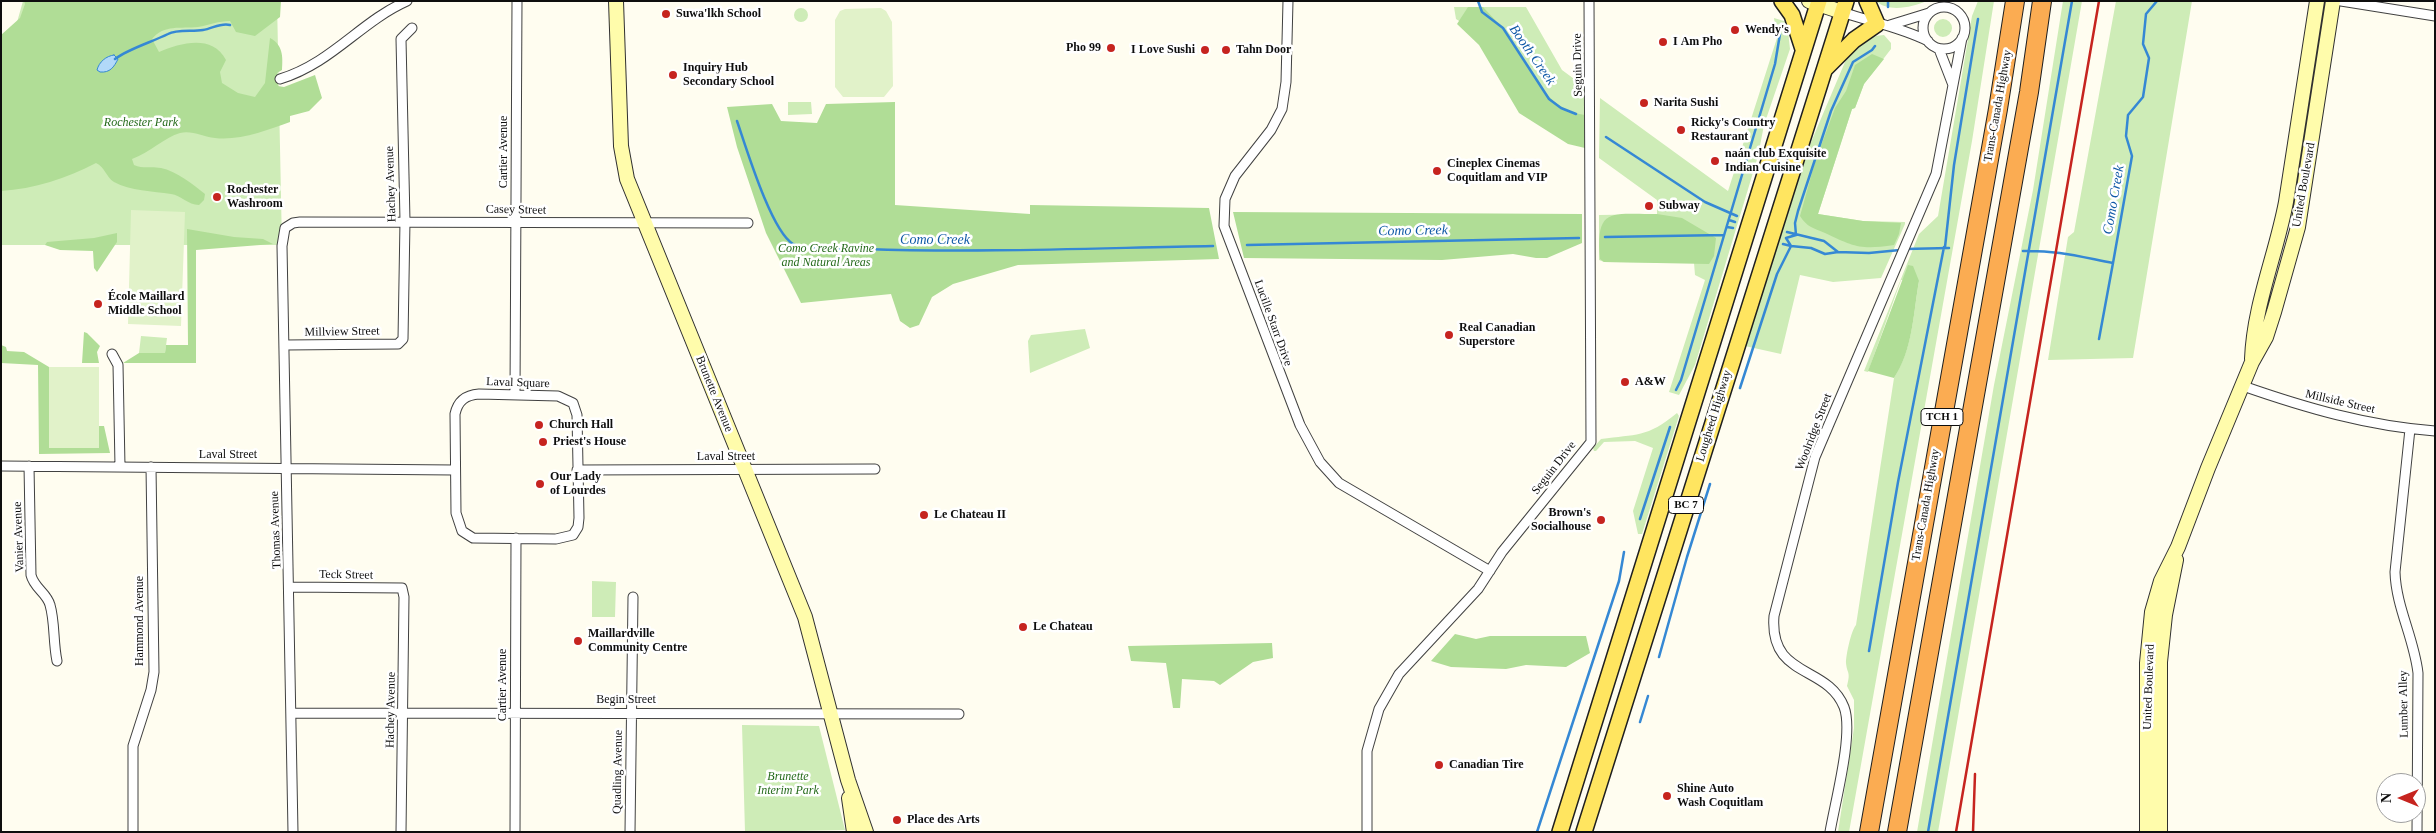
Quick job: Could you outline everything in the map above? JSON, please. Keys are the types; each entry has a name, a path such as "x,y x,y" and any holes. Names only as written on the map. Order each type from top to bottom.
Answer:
{"highway":[{"name":"Trans-Canada Highway","path":"1869,832 1998,109 2015,1"},
{"name":"TCH 1","path":"1897,832 2029,92 2042,1"},
{"path":"2029,92 2047,37 2053,1"}],"main road":[{"name":"Brunette Avenue","path":"616,1 622,161 644,223 805,617 848,780 866,832"},
{"path":"1782,1 1792,15 1803,49"},
{"path":"1825,69 1854,40 1883,24 1867,1"},
{"name":"United Boulevard","path":"2252,362 2253,332 2281,230 2317,1"},
{"name":"United Boulevard","path":"2147,832 2147,663 2152,612 2162,581 2178,547 2252,362 2266,337 2296,236 2333,1"},
{"path":"1815,2 1844,7"},
{"name":"Lougheed Highway","path":"1560,832 1707,366 1803,49 1815,2"},
{"name":"Lougheed Highway","path":"1584,832 1772,228 1844,7"},
{"name":"United Boulevard","path":"2160,832 2160,662 2165,615 2174,579 2178,547"},
{"name":"Brunette Avenue","path":"848,780 854,832"}],"street":[{"path":"280,79 310,68 378,16 407,1"},
{"name":"Cartier Avenue","path":"515,394 517,1"},
{"name":"Lucille Starr Drive","path":"1288,1 1286,82 1282,109 1271,130 1235,176 1225,199 1224,226 1278,374 1300,426 1320,462 1339,483 1490,571"},
{"name":"Seguin Drive","path":"1367,832 1367,751 1379,709 1398,674 1459,611 1478,588 1502,552 1591,442 1589,1"},
{"path":"2341,1 2435,16"},
{"path":"1844,7 1883,24 1928,42 1939,48 1952,47 1962,38 1964,23 1956,11 1943,7 1929,13 1883,24"},
{"path":"1928,42 1923,30 1923,24 1929,13"},
{"name":"Hachey Avenue","path":"400,343 404,334 405,221 401,40 412,28"},
{"name":"Woolridge Street","path":"1830,832 1847,734 1845,712 1838,696 1826,683 1799,670 1786,658 1777,641 1774,616 1815,457 1938,167 1962,38"},
{"path":"1939,48 1953,85"},
{"name":"Casey Street","path":"285,228 293,222 748,223"},
{"name":"Thomas Avenue","path":"285,228 282,246 290,586 293,832"},
{"name":"Millview Street","path":"285,345 400,343"},
{"path":"112,354 118,365 120,466"},
{"name":"Millside Street","path":"2243,386 2325,413 2435,432"},
{"name":"Laval Square","path":"474,394 515,394 558,396 573,402 577,415 579,518 578,527 573,535 556,540 473,538 462,531 456,513 454,470 455,414 460,401 474,394"},
{"name":"Lumber Alley","path":"2410,429 2394,572 2395,591 2415,651 2418,672 2417,832"},
{"name":"Laval Street","path":"1,466 454,470"},
{"name":"Vanier Avenue","path":"29,466 31,575 35,586 50,603 52,641 57,661"},
{"name":"Hammond Avenue","path":"133,832 132,746 148,698 154,672 151,467"},
{"name":"Laval Street","path":"577,470 875,469"},
{"name":"Cartier Avenue","path":"515,832 516,538"},
{"name":"Teck Street","path":"290,586 402,588"},
{"name":"Hachey Avenue","path":"401,832 404,597 402,588"},
{"name":"Quadling Avenue","path":"630,832 633,597"},
{"name":"Begin Street","path":"292,713 632,712 959,714"}],"green space":[{"name":"Rochester Park","path":"23,1 277,1 282,245 1,245 1,79"},
{"path":"24,1 281,1 280,17 255,36 236,32 230,21 198,27 167,29 152,39 159,52 177,46 196,43 213,47 226,60 220,72 222,83 238,93 255,97 265,83 270,38 278,44 282,56 282,70 277,73 278,86 284,87 315,75 322,98 309,111 290,116 290,122 263,131 224,139 189,132 180,133 132,159 134,165 167,170 190,182 205,194 204,200 199,205 195,205 175,195 120,185 111,180 96,163 50,182 26,188 1,191 1,35 20,18 25,4"},
{"path":"1876,1 1927,1 1908,7 1894,8 1881,5"},
{"path":"1978,1 1994,1 1972,141 1849,832 1838,832 1854,728 1854,700 1847,686 1849,675 1846,663 1847,655 1856,625 1894,378 1909,343 1919,281 1901,280 1868,372 1864,371 1919,234 1938,216 1972,16"},
{"path":"2063,1 2082,1 1938,832 1917,832 1994,385 2033,190"},
{"path":"2116,1 2192,1 2133,358 2048,360 2068,237 2074,232"},
{"path":"1454,7 1526,7 1562,70 1585,87 1585,148 1524,104 1488,40 1456,19"},
{"path":"1468,7 1483,7 1496,21 1511,40 1542,89 1551,98 1560,106 1572,112 1585,115 1585,148 1568,144 1519,113 1479,45 1457,24"},
{"path":"801,8 806,10 808,15 806,20 801,22 796,20 794,15 796,10"},
{"path":"881,8 886,11 892,22 893,86 884,97 843,97 835,87 835,20 840,11 845,9"},
{"path":"1774,18 1787,22 1790,49 1764,125 1758,156 1695,365 1679,395 1669,392 1705,280 1695,275 1694,263 1604,262 1599,260 1599,215 1657,214 1657,200 1599,158 1600,98 1728,191 1777,38"},
{"path":"1943,19 1949,22 1952,28 1949,34 1943,37 1937,34 1934,28 1937,22"},
{"path":"1884,35 1891,43 1891,49 1864,84 1855,108 1852,109 1818,214 1863,221 1905,222 1881,278 1833,282 1800,275 1781,354 1745,346 1809,147 1845,62 1852,51 1861,43 1871,37"},
{"path":"1872,54 1884,59 1864,84 1855,108 1852,109 1818,214 1863,221 1901,223 1894,245 1865,247 1851,244 1814,228 1805,223 1800,216 1815,162 1835,108 1846,91 1855,65"},
{"path":"788,102 811,102 812,114 788,115"},
{"name":"Como Creek Ravine and Natural Areas","path":"895,102 895,205 1030,214 1030,205 1209,208 1219,259 1018,265 953,284 932,297 919,325 910,328 900,321 891,294 801,303 766,233 737,147 727,107 772,104 781,121 817,123 826,104"},
{"path":"131,210 185,212 181,326 128,324"},
{"path":"1233,212 1582,214 1582,243 1547,258 1513,254 1442,260 1244,258"},
{"path":"1618,214 1657,214 1682,218 1716,238 1714,256 1709,264 1604,262 1600,259 1599,242 1604,221"},
{"path":"187,229 234,237 263,239 273,244 196,250 196,363 123,363 139,353 165,353 166,345 188,345"},
{"path":"117,233 117,242 97,272 94,268 93,251 60,250 45,245 47,242 94,238"},
{"path":"1908,265 1913,266 1919,281 1909,344 1894,378 1868,371"},
{"path":"1085,329 1090,348 1030,373 1028,341 1031,335"},
{"path":"84,332 100,346 97,352 99,363 82,363"},
{"path":"141,336 167,338 165,353 139,353"},
{"path":"1,345 6,347 7,351 24,352 49,367 49,447 99,448 99,426 104,426 110,453 39,454 38,365 1,363"},
{"path":"49,367 99,367 99,448 49,448"},
{"path":"1677,413 1679,416 1642,534 1638,534 1633,511 1653,448 1635,441 1604,442 1596,451 1593,448 1601,439 1641,434 1649,431"},
{"path":"592,581 616,582 615,617 592,617"},
{"path":"1455,634 1476,639 1490,636 1586,636 1590,653 1566,667 1526,665 1506,669 1451,667 1431,661"},
{"path":"1272,643 1273,658 1253,662 1220,685 1214,681 1182,679 1180,708 1173,708 1166,663 1131,661 1128,646"},
{"name":"Brunette Interim Park","path":"742,725 819,726 845,830 745,832"}],"water":[{"path":"114,55 118,59 111,69 106,72 97,70 103,60"}],"waterway":[{"name":"Booth Creek","path":"1478,1 1482,12 1503,28 1549,99 1561,108 1576,114"},
{"path":"1888,1 1888,7"},
{"path":"1928,832 2072,1"},
{"name":"Como Creek","path":"2023,251 2058,253 2113,263 2132,156 2126,136 2128,115 2143,97 2149,58 2143,44 2146,14 2157,1"},
{"path":"1945,247 1954,165 1978,19"},
{"name":"Como Creek","path":"115,59 172,32 199,31 223,24 230,25"},
{"path":"1676,390 1681,380 1775,64 1780,34 1776,26"},
{"path":"1796,235 1795,223 1798,211 1831,111 1853,62 1875,46"},
{"name":"Como Creek","path":"737,121 760,187 776,223 785,236 793,244 799,246 828,249 952,250 1213,246"},
{"name":"Booth Creek","path":"1606,137 1705,202 1737,216"},
{"path":"1729,220 1735,222"},
{"path":"1727,227 1733,228"},
{"name":"Como Creek","path":"1787,232 1824,241 1838,252 1869,253 1900,250"},
{"name":"Como Creek","path":"1605,237 1724,235"},
{"path":"1786,238 1796,235"},
{"name":"Como Creek","path":"1247,245 1579,238"},
{"path":"1786,238 1791,246"},
{"path":"1783,244 1791,246"},
{"path":"1740,388 1777,274 1791,246 1811,248 1825,254 1838,252"},
{"path":"1869,651 1898,482 1944,247"},
{"name":"Como Creek","path":"1905,249 1949,248"},
{"path":"2099,339 2113,263"},
{"path":"1640,519 1670,427"},
{"path":"1659,657 1710,484"},
{"path":"1537,832 1619,581 1624,552"},
{"path":"1640,722 1648,696"}],"railway":[{"path":"1956,832 2099,1"},
{"path":"1973,832 1975,774"}],"place":[{"name":"Suwa'lkh School","path":"666,14"},
{"name":"Wendy's","path":"1735,30"},
{"name":"I Am Pho","path":"1663,42"},
{"name":"Pho 99","path":"1111,48"},
{"name":"I Love Sushi","path":"1205,50"},
{"name":"Tahn Door","path":"1226,50"},
{"name":"Inquiry Hub Secondary School","path":"673,75"},
{"name":"Narita Sushi","path":"1644,103"},
{"name":"Ricky's Country Restaurant","path":"1681,130"},
{"name":"naán club Exquisite Indian Cuisine","path":"1715,161"},
{"name":"Cineplex Cinemas Coquitlam and VIP","path":"1437,171"},
{"name":"Rochester Washroom","path":"217,197"},
{"name":"Subway","path":"1649,206"},
{"name":"École Maillard Middle School","path":"98,304"},
{"name":"Real Canadian Superstore","path":"1449,335"},
{"name":"A&W","path":"1625,382"},
{"name":"Church Hall","path":"539,425"},
{"name":"Priest's House","path":"543,442"},
{"name":"Our Lady of Lourdes","path":"540,484"},
{"name":"Le Chateau II","path":"924,515"},
{"name":"Brown's Socialhouse","path":"1601,520"},
{"name":"Le Chateau","path":"1023,627"},
{"name":"Maillardville Community Centre","path":"578,641"},
{"name":"Canadian Tire","path":"1439,765"},
{"name":"Shine Auto Wash Coquitlam","path":"1667,796"},
{"name":"Place des Arts","path":"897,820"}]}
